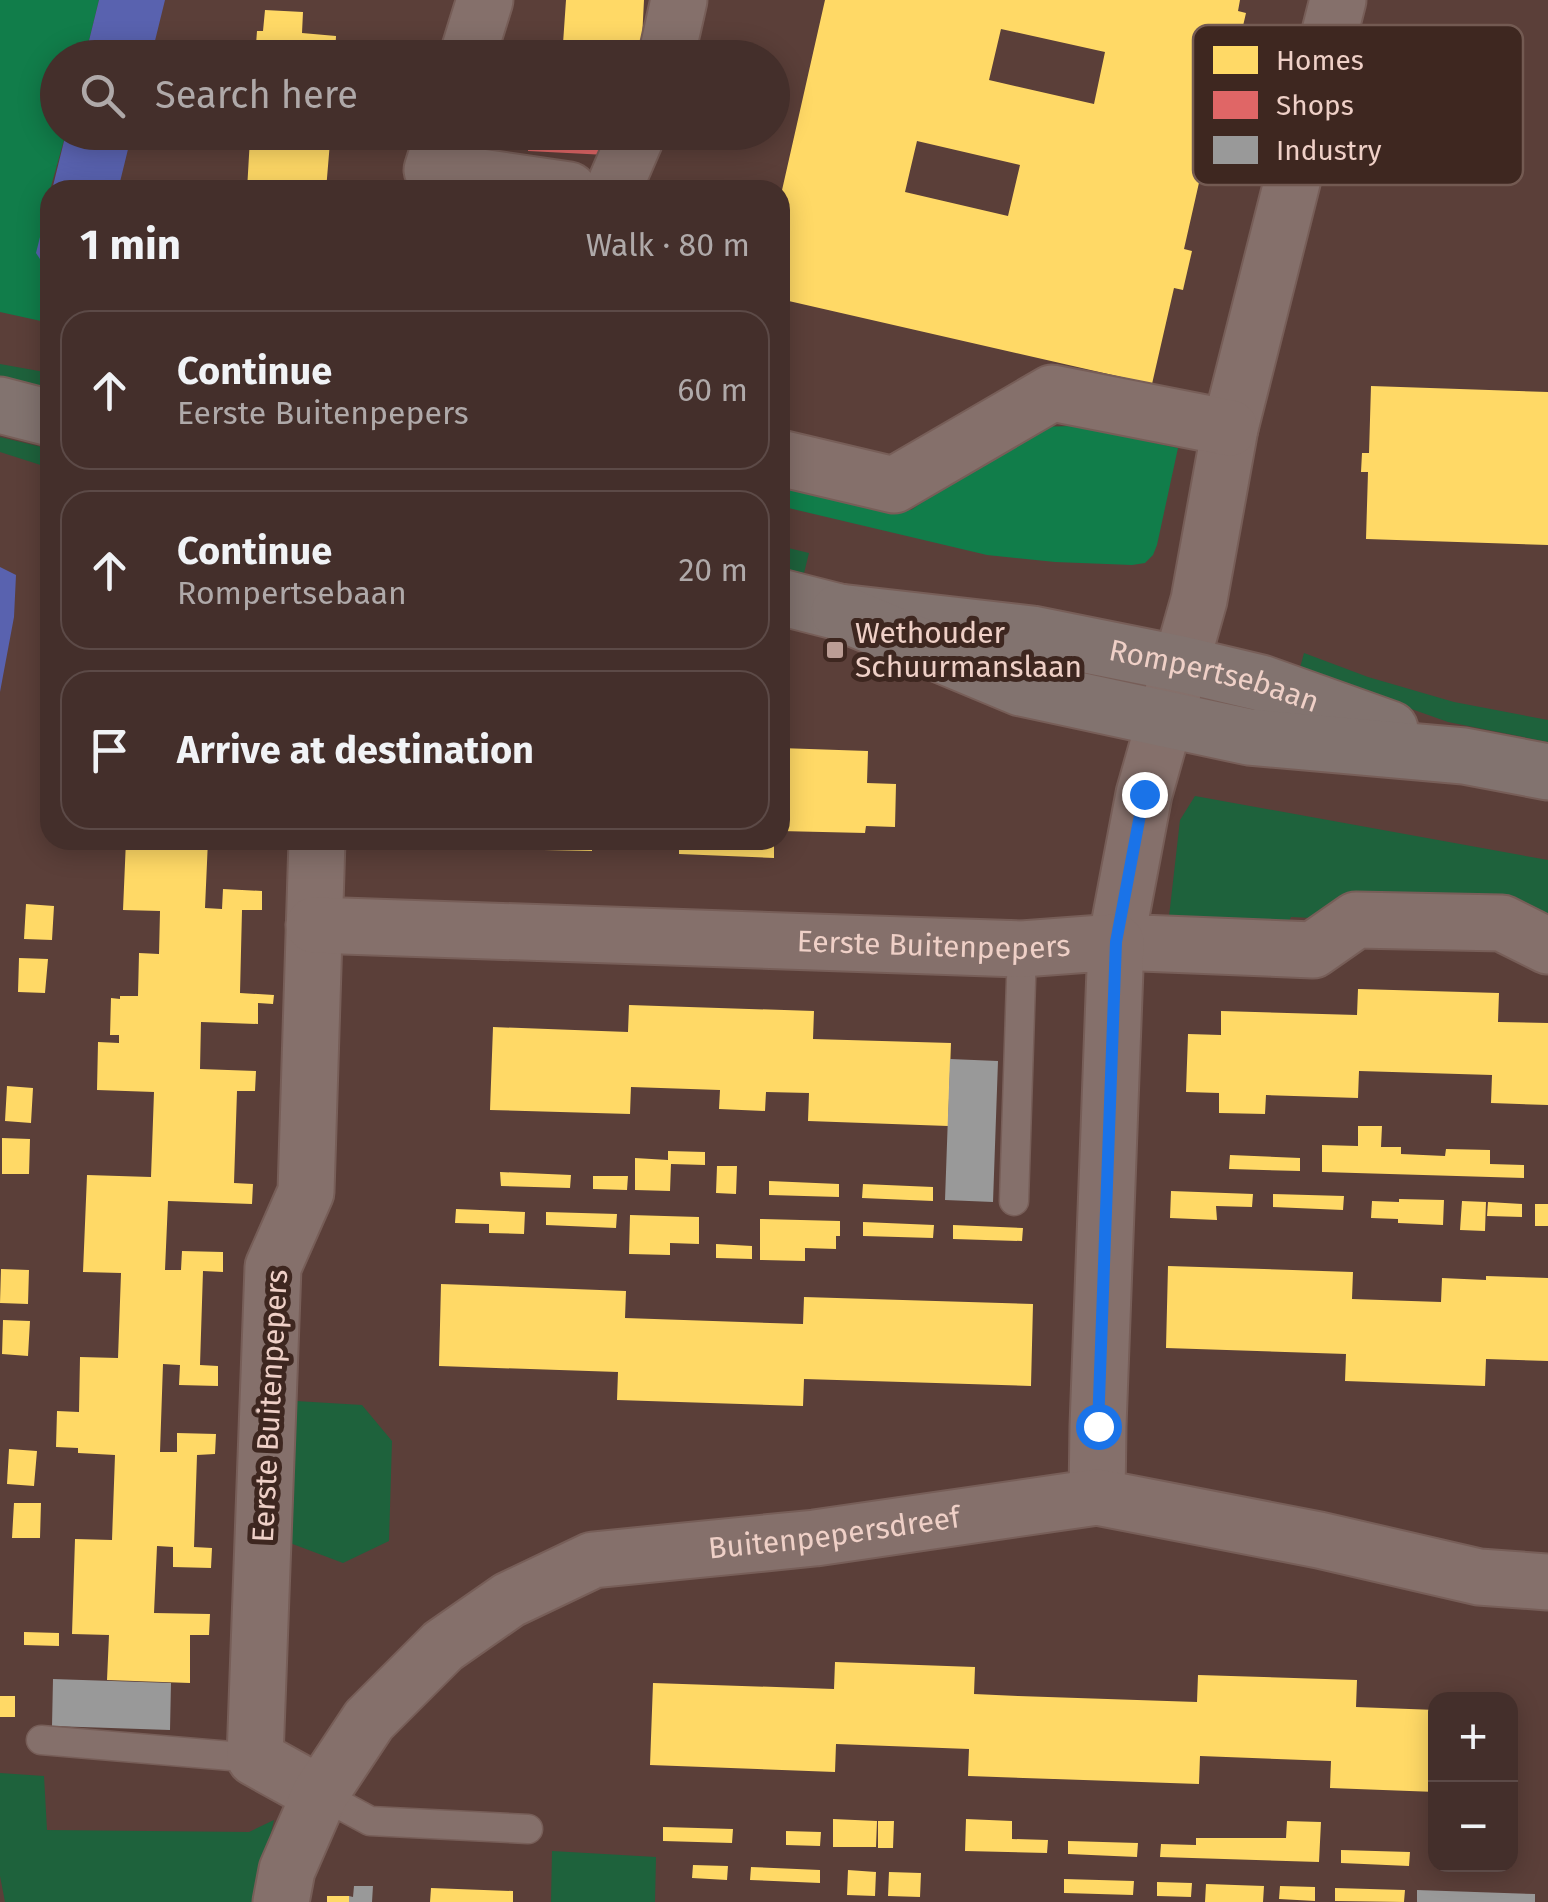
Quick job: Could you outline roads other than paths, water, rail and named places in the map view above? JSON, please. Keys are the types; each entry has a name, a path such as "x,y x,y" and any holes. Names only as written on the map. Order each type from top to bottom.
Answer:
{"street":[{"path":"473,40 485,0"},
{"path":"670,40 678,0"},
{"path":"1332,25 1338,0"},
{"path":"438,150 432,170 501,180"},
{"path":"616,180 630,150"},
{"path":"1173,691 1199,600 1230,428 1291,185"},
{"path":"790,460 894,485 1052,392 1230,428"},
{"path":"0,406 40,416"},
{"name":"Rompertsebaan","path":"790,600 839,612 1021,688 1173,691 1250,737 1464,756 1548,772"},
{"name":"Rompertsebaan","path":"1116,942 1144,794 1173,691"},
{"name":"Eerste Buitenpepers","path":"255,1758 273,1267 306,1192 317,850"},
{"path":"1097,1496 1116,942 1314,950 1356,920 1502,923 1548,946"},
{"name":"Eerste Buitenpepers","path":"314,926 1022,949 1116,942"},
{"name":"Buitenpepersdreef","path":"281,1902 287,1870 320,1794 369,1720 443,1646 509,1600 593,1560 815,1538 1097,1496 1319,1540 1479,1577 1548,1582"},
{"path":"255,1758 320,1794"}],"lane":[{"path":"1014,1201 1022,949"},
{"path":"42,1740 255,1758"},
{"path":"320,1794 370,1820 528,1829"}],"water":[{"path":"99,0 165,0 155,40 89,40"},
{"path":"62,150 128,150 120,180 54,180"},
{"path":"0,567 16,575 14,617 0,692"}],"place":[{"name":"Wethouder Schuurmanslaan","path":"835,650"}]}
